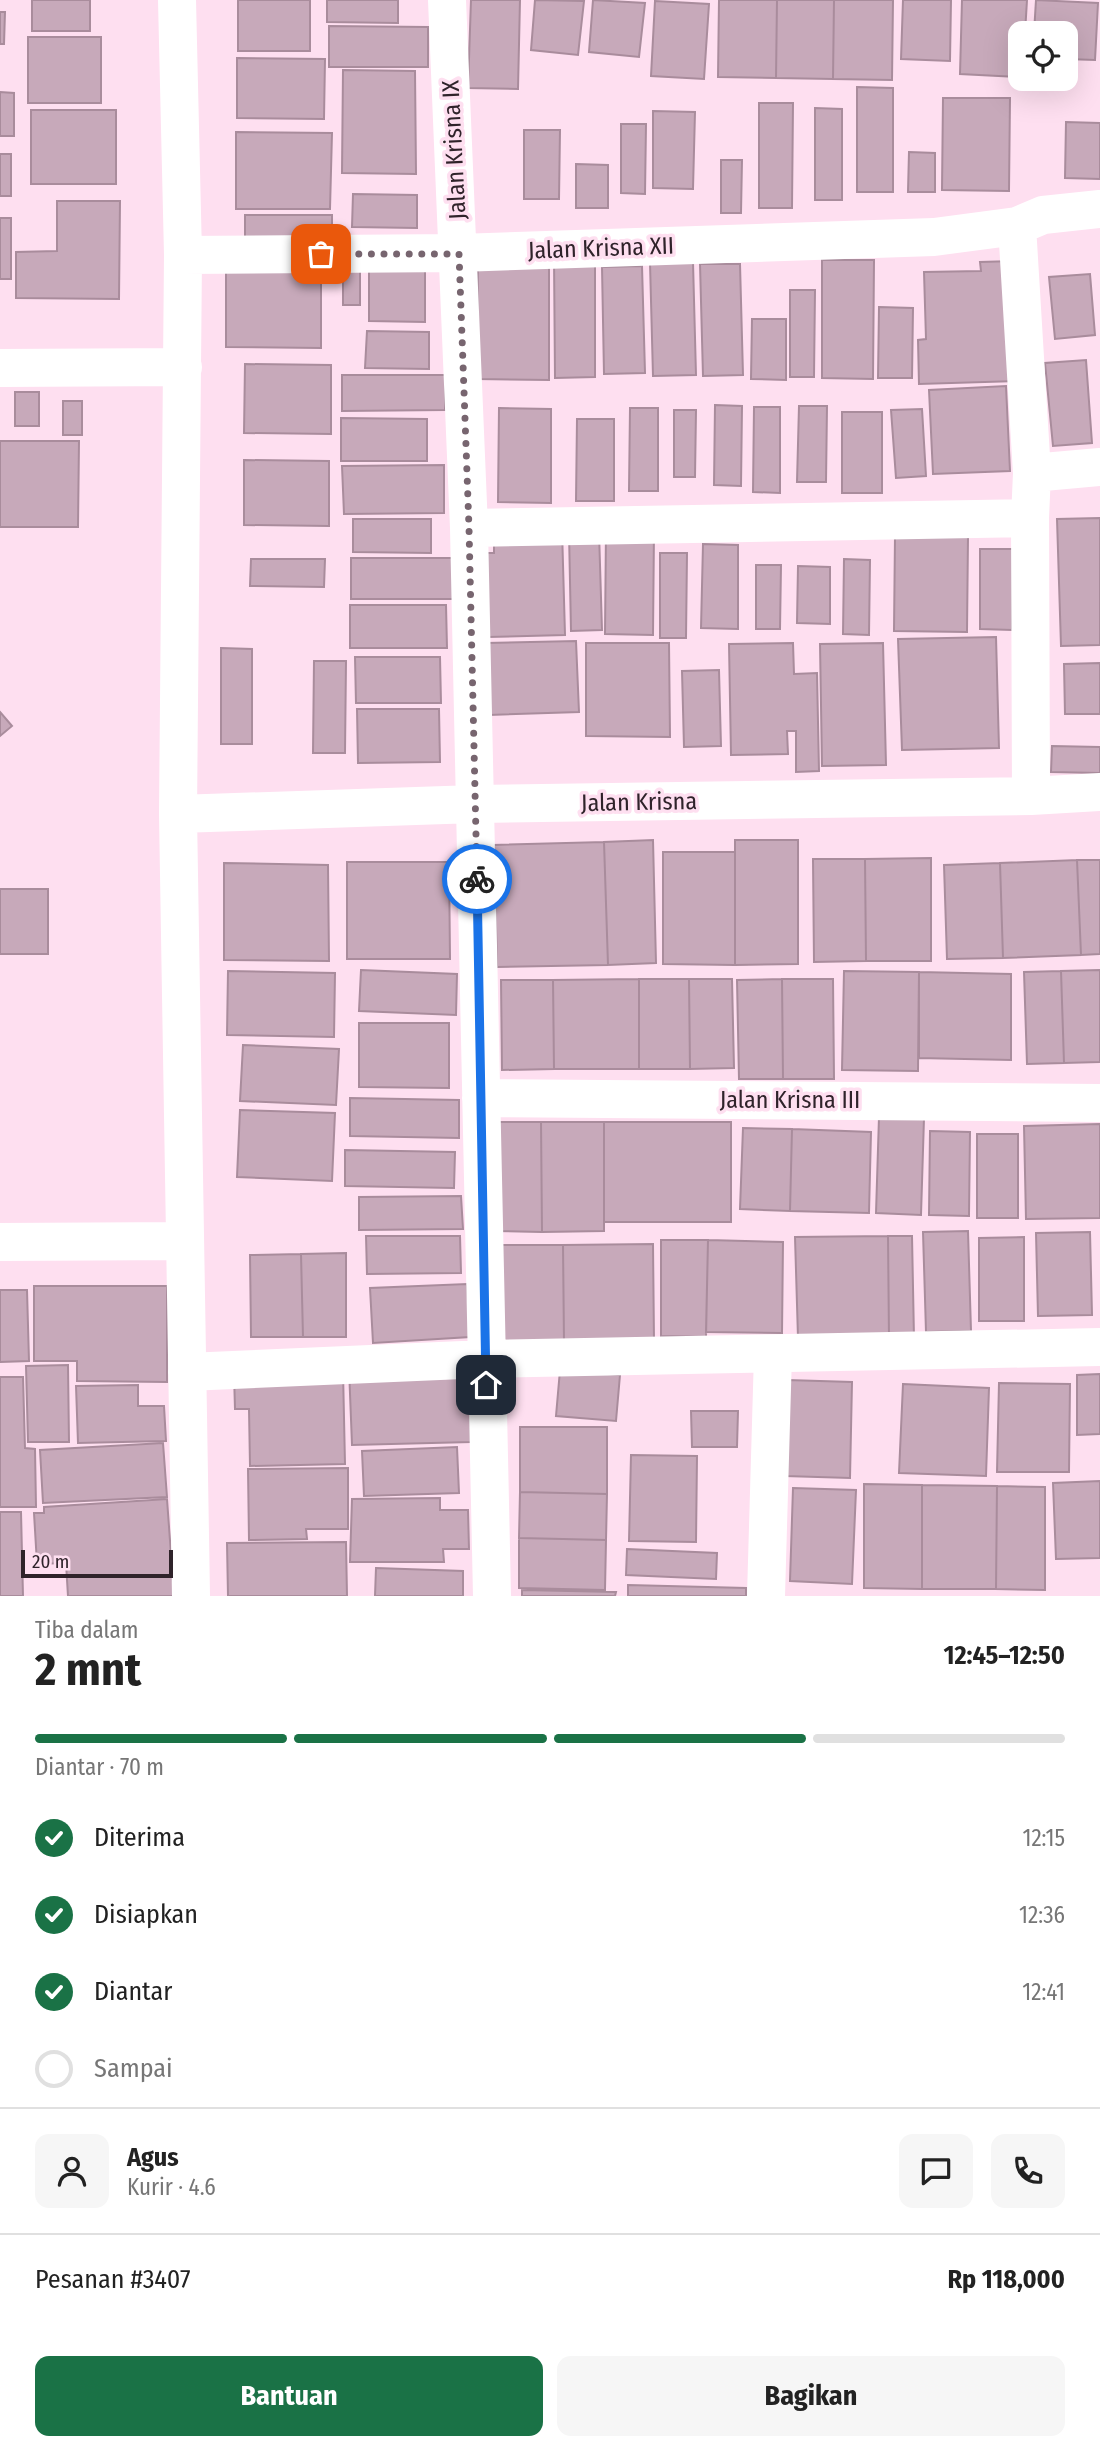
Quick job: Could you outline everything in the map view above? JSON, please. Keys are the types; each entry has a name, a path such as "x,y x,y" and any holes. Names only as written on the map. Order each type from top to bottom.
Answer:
{"street":[{"path":"177,0 184,367 178,814 191,1596"},
{"name":"Jalan Krisna IX","path":"447,0 469,528 492,1596"},
{"name":"Jalan Krisna XII","path":"183,256 459,254 934,237 1017,226 1043,215 1100,209"},
{"path":"1017,226 1032,473 1031,796"},
{"path":"0,368 184,367"},
{"path":"1032,473 1100,467"},
{"path":"469,528 1030,518"},
{"name":"Jalan Krisna","path":"178,814 475,804 1031,796 1100,792"},
{"name":"Jalan Krisna III","path":"481,1098 1100,1103"},
{"path":"0,1242 184,1241"},
{"path":"187,1372 485,1359 1100,1348"},
{"path":"766,1596 773,1354"}],"building":[{"path":"32,0 90,0 90,31 32,31"},
{"path":"238,0 310,0 310,51 238,51"},
{"path":"327,0 398,0 398,23 327,22"},
{"path":"471,0 520,0 518,89 468,88"},
{"path":"535,0 584,1 578,55 531,50"},
{"path":"593,0 645,3 639,57 589,52"},
{"path":"719,0 777,0 776,78 718,77"},
{"path":"777,0 834,0 833,79 776,78"},
{"path":"834,0 893,0 892,80 833,79"},
{"path":"903,0 951,0 950,61 901,59"},
{"path":"962,0 1027,0 1026,21 1008,21 1008,76 960,74"},
{"path":"1036,0 1098,3 1095,60 1078,59 1078,21 1035,21"},
{"path":"655,1 709,4 704,79 651,76"},
{"path":"0,12 5,12 4,44 0,44"},
{"path":"329,26 428,27 428,67 329,67"},
{"path":"28,37 101,37 101,103 28,103"},
{"path":"237,58 325,59 324,119 237,118"},
{"path":"343,70 415,71 416,174 342,173"},
{"path":"857,87 893,88 893,192 857,192"},
{"path":"0,92 14,93 14,136 0,136"},
{"path":"943,98 1010,98 1009,191 942,190"},
{"path":"759,103 793,103 792,208 759,208"},
{"path":"815,108 842,109 842,200 815,200"},
{"path":"31,110 116,110 116,184 31,184"},
{"path":"653,111 695,112 693,189 653,188"},
{"path":"1066,122 1100,123 1100,179 1065,178"},
{"path":"621,124 646,124 645,194 621,193"},
{"path":"524,130 560,130 559,199 524,199"},
{"path":"236,132 332,133 330,209 236,209"},
{"path":"909,152 935,153 935,192 908,192"},
{"path":"0,154 11,154 11,196 0,196"},
{"path":"721,160 742,160 741,213 721,213"},
{"path":"576,164 608,165 608,208 576,208"},
{"path":"353,194 417,195 417,228 352,227"},
{"path":"57,201 120,201 119,299 16,298 16,252 57,251"},
{"path":"245,215 332,215 332,244 245,244"},
{"path":"0,218 11,218 11,279 0,279"},
{"path":"343,257 360,257 360,305 343,305"},
{"path":"478,257 549,257 549,380 477,379"},
{"path":"554,257 595,257 595,377 555,378"},
{"path":"822,260 874,260 873,379 822,378"},
{"path":"1014,261 1018,381 919,384 918,340 926,339 924,272 981,271 980,262"},
{"path":"693,262 696,375 653,376 650,263"},
{"path":"226,263 321,264 321,348 226,347"},
{"path":"700,264 740,264 743,375 703,376"},
{"path":"642,266 645,373 604,374 602,267"},
{"path":"369,269 425,269 425,322 369,321"},
{"path":"1090,274 1095,335 1055,339 1049,277"},
{"path":"790,290 815,290 814,377 790,377"},
{"path":"879,307 913,308 912,378 878,378"},
{"path":"752,319 786,319 786,380 751,379"},
{"path":"367,331 429,332 429,369 365,368"},
{"path":"1086,360 1092,443 1053,446 1045,363"},
{"path":"245,364 331,365 331,434 244,433"},
{"path":"342,375 445,375 445,410 342,411"},
{"path":"1006,386 1010,471 933,474 929,390"},
{"path":"15,392 39,392 39,426 15,426"},
{"path":"63,401 82,401 82,435 63,435"},
{"path":"715,405 742,406 741,486 714,485"},
{"path":"799,406 827,406 826,482 797,482"},
{"path":"754,407 780,407 780,493 753,492"},
{"path":"499,408 551,409 551,503 498,502"},
{"path":"630,408 658,408 658,491 629,491"},
{"path":"922,409 926,476 896,478 891,410"},
{"path":"674,410 696,410 695,477 674,477"},
{"path":"842,412 882,412 882,493 842,493"},
{"path":"341,418 427,419 427,461 341,461"},
{"path":"577,419 614,419 614,501 576,501"},
{"path":"0,441 79,441 78,527 0,527"},
{"path":"244,460 329,461 329,526 244,525"},
{"path":"444,465 444,513 344,514 342,466"},
{"path":"1100,518 1100,645 1061,646 1057,519"},
{"path":"353,519 431,519 431,553 353,552"},
{"path":"562,529 565,635 488,637 485,553 494,553 494,531"},
{"path":"606,530 654,530 653,635 605,634"},
{"path":"569,532 599,532 602,630 571,631"},
{"path":"895,536 968,537 967,632 894,631"},
{"path":"703,544 738,545 738,629 701,628"},
{"path":"980,549 1013,549 1012,630 980,629"},
{"path":"660,553 687,553 686,638 660,638"},
{"path":"351,558 463,558 463,599 351,599"},
{"path":"251,559 325,559 324,587 250,586"},
{"path":"844,559 870,560 869,635 843,634"},
{"path":"756,565 781,565 780,629 756,629"},
{"path":"798,566 830,567 830,624 797,623"},
{"path":"350,605 446,605 447,648 350,648"},
{"path":"996,637 999,748 902,750 898,639"},
{"path":"576,641 579,712 489,715 486,643"},
{"path":"586,643 669,643 670,737 586,736"},
{"path":"793,643 794,674 817,673 819,771 796,772 796,731 787,731 788,754 731,755 729,644"},
{"path":"883,643 886,765 822,766 820,644"},
{"path":"221,648 252,649 252,744 221,744"},
{"path":"355,657 440,657 441,703 356,703"},
{"path":"314,661 346,661 345,753 313,753"},
{"path":"1100,663 1100,714 1065,714 1064,664"},
{"path":"719,670 721,746 684,747 682,671"},
{"path":"357,709 439,709 440,762 358,763"},
{"path":"0,712 12,726 0,736"},
{"path":"1052,746 1100,747 1100,773 1051,772"},
{"path":"653,840 656,963 608,965 604,842"},
{"path":"735,840 798,840 798,964 735,965"},
{"path":"604,842 608,965 497,967 494,845"},
{"path":"663,852 735,852 735,965 663,964"},
{"path":"931,858 931,961 866,961 865,859"},
{"path":"813,859 865,859 866,961 814,962"},
{"path":"1077,860 1081,955 1003,958 1000,863"},
{"path":"1077,860 1100,860 1100,954 1081,955"},
{"path":"347,862 449,862 450,959 347,959"},
{"path":"224,863 328,865 329,961 224,960"},
{"path":"1000,863 1003,958 947,959 944,865"},
{"path":"0,889 48,889 48,954 0,954"},
{"path":"361,970 457,974 456,1015 359,1011"},
{"path":"1100,970 1100,1062 1064,1063 1061,971"},
{"path":"228,971 335,973 334,1037 227,1035"},
{"path":"844,971 919,972 918,1071 842,1070"},
{"path":"1061,971 1064,1063 1027,1064 1024,972"},
{"path":"919,972 1011,974 1011,1060 919,1058"},
{"path":"639,979 689,979 690,1069 639,1069"},
{"path":"639,979 639,1069 554,1069 553,980"},
{"path":"689,979 732,979 734,1068 690,1069"},
{"path":"782,979 833,979 834,1079 783,1079"},
{"path":"782,979 783,1079 739,1079 737,980"},
{"path":"501,980 553,980 554,1069 502,1070"},
{"path":"359,1023 449,1023 449,1088 359,1087"},
{"path":"243,1045 339,1049 336,1105 240,1101"},
{"path":"350,1098 459,1100 459,1138 350,1136"},
{"path":"240,1110 335,1113 332,1181 237,1177"},
{"path":"879,1117 924,1118 921,1215 876,1213"},
{"path":"491,1122 541,1122 542,1232 491,1231"},
{"path":"541,1122 604,1122 604,1231 542,1232"},
{"path":"604,1122 731,1122 731,1222 604,1222"},
{"path":"1100,1124 1100,1218 1026,1219 1024,1126"},
{"path":"743,1128 792,1129 790,1211 740,1209"},
{"path":"792,1129 871,1132 869,1213 790,1211"},
{"path":"930,1131 970,1132 969,1216 929,1215"},
{"path":"977,1134 1018,1134 1018,1218 977,1218"},
{"path":"345,1150 455,1152 454,1188 345,1186"},
{"path":"461,1196 463,1229 359,1230 359,1197"},
{"path":"968,1231 971,1331 926,1332 923,1232"},
{"path":"1090,1232 1092,1315 1038,1316 1036,1233"},
{"path":"366,1236 460,1236 461,1273 367,1274"},
{"path":"888,1236 889,1338 798,1338 795,1237"},
{"path":"888,1236 912,1236 914,1338 889,1338"},
{"path":"1024,1237 1024,1321 979,1321 979,1238"},
{"path":"661,1240 708,1240 706,1337 661,1336"},
{"path":"708,1240 783,1242 782,1333 706,1332"},
{"path":"653,1244 654,1341 564,1342 563,1245"},
{"path":"502,1245 563,1245 564,1342 503,1343"},
{"path":"346,1253 346,1337 303,1337 301,1254"},
{"path":"301,1254 303,1337 251,1337 250,1255"},
{"path":"467,1284 470,1337 373,1343 370,1288"},
{"path":"34,1286 167,1286 167,1382 77,1381 77,1361 34,1361"},
{"path":"0,1290 27,1290 29,1361 0,1362"},
{"path":"68,1365 69,1442 28,1442 26,1366"},
{"path":"469,1365 471,1442 352,1445 349,1368"},
{"path":"560,1370 620,1375 616,1421 556,1416"},
{"path":"343,1371 345,1464 250,1466 249,1409 235,1409 234,1374"},
{"path":"1100,1374 1100,1434 1077,1435 1077,1375"},
{"path":"0,1377 23,1377 25,1448 35,1449 36,1507 0,1507"},
{"path":"787,1380 852,1382 850,1478 785,1476"},
{"path":"999,1383 1070,1384 1069,1472 997,1472"},
{"path":"903,1384 989,1388 986,1476 899,1473"},
{"path":"138,1385 138,1406 164,1406 166,1441 78,1443 76,1386"},
{"path":"691,1411 738,1411 737,1447 692,1447"},
{"path":"520,1427 607,1427 607,1494 520,1492"},
{"path":"163,1443 167,1497 43,1503 40,1450"},
{"path":"457,1447 459,1493 364,1496 362,1451"},
{"path":"631,1455 697,1456 696,1542 629,1541"},
{"path":"348,1468 348,1529 306,1529 307,1539 249,1540 248,1469"},
{"path":"1100,1481 1100,1558 1056,1559 1053,1483"},
{"path":"864,1484 922,1485 922,1589 864,1588"},
{"path":"922,1485 997,1486 996,1589 922,1589"},
{"path":"997,1486 1045,1487 1045,1590 996,1589"},
{"path":"793,1488 856,1490 852,1584 790,1581"},
{"path":"520,1492 607,1494 606,1540 519,1538"},
{"path":"440,1498 440,1510 468,1510 469,1549 443,1549 444,1562 350,1562 352,1499"},
{"path":"167,1499 174,1596 68,1596 66,1563 37,1564 34,1513 44,1513 44,1507"},
{"path":"0,1512 21,1512 23,1596 0,1596"},
{"path":"519,1538 606,1540 605,1590 519,1588"},
{"path":"346,1542 347,1596 228,1596 227,1543"},
{"path":"627,1549 717,1553 716,1579 626,1575"},
{"path":"376,1568 463,1571 463,1596 375,1596"},
{"path":"628,1585 746,1588 746,1596 628,1596"},
{"path":"522,1590 616,1592 615,1596 522,1596"}],"way so far":[{"path":"321,254 459,254 469,528 477,879"}],"route":[{"path":"477,879 486,1385"}]}
